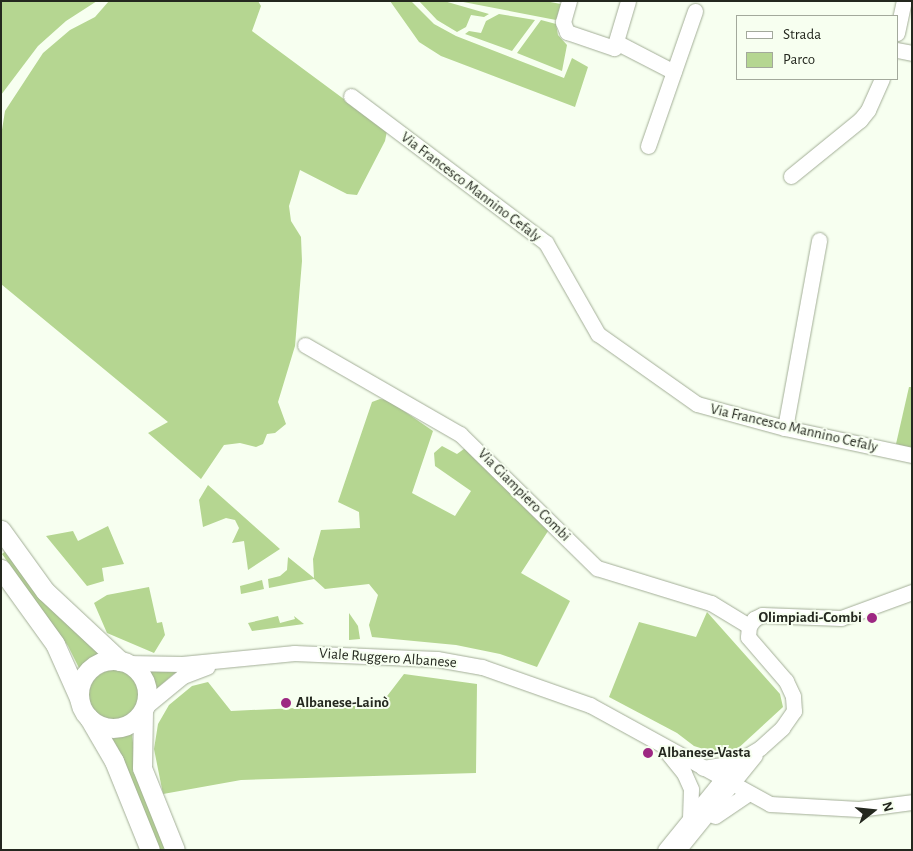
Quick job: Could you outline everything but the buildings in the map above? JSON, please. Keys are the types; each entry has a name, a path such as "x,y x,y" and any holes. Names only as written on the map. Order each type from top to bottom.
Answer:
{"main road":[{"path":"1,530 45,591 123,662 137,671 144,682 147,695 143,709 142,768 176,850"},
{"path":"1,569 55,644 71,674 85,711 114,761 150,850"},
{"path":"123,662 101,663 86,674 80,686 85,711 100,726 114,728 127,725 143,709"}],"street":[{"path":"570,1 563,22 567,32 614,48 628,1"},
{"path":"898,28 904,1"},
{"path":"648,146 695,11"},
{"path":"616,42 674,72"},
{"path":"898,50 912,53"},
{"path":"791,176 860,120 868,110 882,80"},
{"name":"Via Francesco Mannino Cefaly","path":"351,96 546,243 598,334 697,404 786,428 912,455"},
{"path":"786,428 819,240"},
{"name":"Via Giampiero Combi","path":"305,345 388,396 460,434 597,568 711,603 749,626"},
{"path":"674,849 690,820 791,718 795,704 786,681 751,642 749,626 754,619 762,616 841,618 912,592"},
{"name":"Viale Ruggero Albanese","path":"237,657 294,653 360,654 437,659 482,666 590,706 770,804 783,807 859,809 912,802"},
{"path":"123,662 182,664 237,657"},
{"path":"143,709 183,676 237,657"},
{"path":"661,745 688,781 691,798 690,820"},
{"path":"703,768 735,763 760,748"},
{"path":"674,849 728,782 735,763"},
{"path":"674,849 729,804 749,793"}],"green space":[{"path":"1,1 97,1 66,21 38,46 1,95"},
{"path":"109,1 258,1 261,6 252,31 387,131 385,141 357,195 347,194 300,170 289,206 291,221 301,237 302,261 295,346 278,402 286,424 275,433 267,434 263,444 256,447 240,443 224,445 201,479 148,433 168,422 1,284 1,136 5,111 43,53 70,30 95,17"},
{"path":"390,1 411,1 434,24 456,36 564,78 572,58 588,67 575,107 441,56 419,42"},
{"path":"419,1 444,1 489,14 484,17 471,15 466,27 457,32 437,20"},
{"path":"458,1 545,1 561,4 556,20"},
{"path":"499,14 535,20 512,51 465,34 469,31 481,33 486,21"},
{"path":"541,20 556,24 558,35 567,45 562,71 517,53"},
{"path":"909,387 912,387 912,448 896,444"},
{"path":"380,399 388,400 433,431 412,493 455,516 471,491 435,466 434,453 442,446 457,454 468,446 550,528 521,573 570,601 537,667 500,654 456,645 372,637 369,625 378,595 369,584 325,589 314,579 269,588 268,579 280,576 287,570 288,557 314,578 313,559 321,530 360,528 359,512 338,502 372,402"},
{"path":"208,485 280,549 248,570 244,541 232,543 239,528 235,520 226,518 203,527 199,500"},
{"path":"108,526 124,564 102,568 104,581 87,586 46,536 73,531 78,541"},
{"path":"7,550 39,595 99,654 80,670 68,646 2,554"},
{"path":"262,580 264,589 241,594 240,586"},
{"path":"149,587 157,623 162,622 165,635 154,653 107,633 94,603 107,595"},
{"path":"707,612 780,694 783,707 734,752 722,755 694,746 677,733 609,697 639,622 696,637"},
{"path":"349,613 358,626 360,639 349,640"},
{"path":"278,616 280,623 295,619 294,616 304,624 252,631 248,623"},
{"path":"114,670 123,672 134,681 139,695 137,704 128,715 114,720 105,718 94,709 89,695 91,686 100,675"},
{"path":"149,670 162,672 176,672 155,690"},
{"path":"404,674 477,684 476,773 241,780 163,794 154,749 158,724 169,705 192,686 208,682 231,711 381,704"},
{"path":"132,734 136,769 165,848 160,850 111,739"}],"place":[{"name":"Olimpiadi-Combi","path":"872,618"},
{"name":"Albanese-Lainò","path":"286,703"},
{"name":"Albanese-Vasta","path":"648,753"}]}
